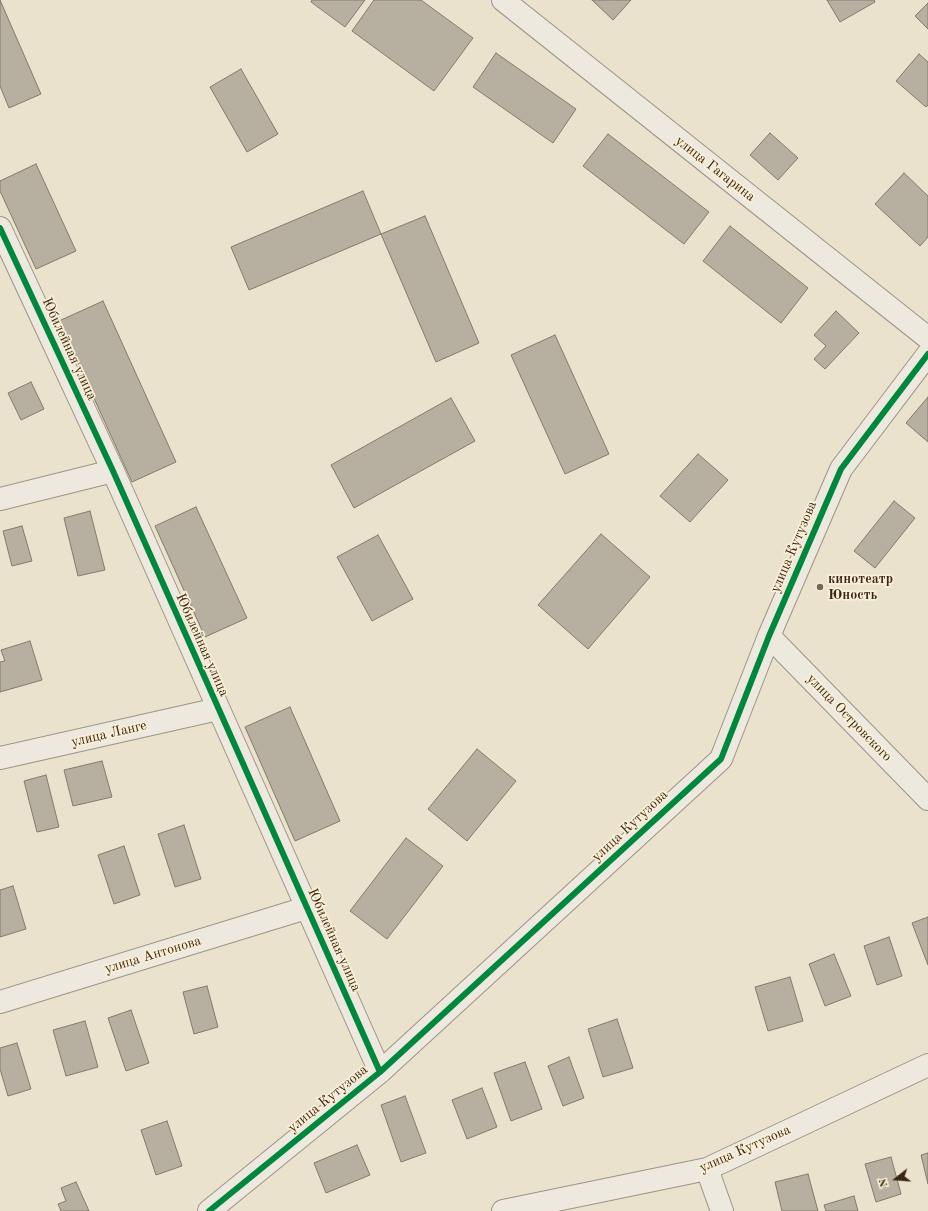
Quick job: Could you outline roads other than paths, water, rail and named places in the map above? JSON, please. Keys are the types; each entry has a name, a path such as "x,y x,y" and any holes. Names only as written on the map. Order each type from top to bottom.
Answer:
{"street":[{"name":"улица Гагарина","path":"503,0 928,338"},
{"name":"Юбилейная улица","path":"0,228 113,471 380,1072"},
{"name":"улица Кутузова","path":"209,1211 380,1072 721,759 769,636 841,469 928,354"},
{"path":"0,499 113,471"},
{"name":"улица Островского","path":"769,636 928,799"},
{"name":"улица Ланге","path":"0,758 218,709"},
{"name":"улица Антонова","path":"0,1002 306,908"},
{"name":"улица Кутузова","path":"503,1211 707,1169 928,1064"},
{"path":"707,1169 722,1211"}],"place":[{"name":"кинотеатр Юность","path":"820,587"}]}
